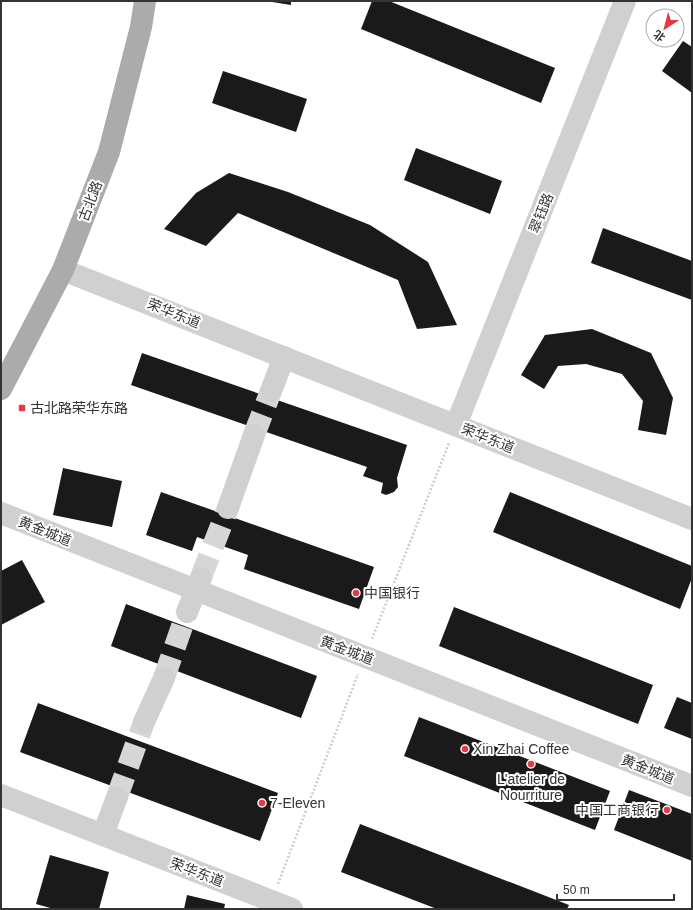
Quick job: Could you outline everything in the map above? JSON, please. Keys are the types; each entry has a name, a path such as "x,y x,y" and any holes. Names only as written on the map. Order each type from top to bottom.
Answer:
{"main road":[{"name":"古北路","path":"1,389 64,270 109,152 141,27 145,1"}],"street":[{"name":"翠钰路","path":"456,425 625,1"},
{"name":"荣华东道","path":"64,270 692,519"},
{"path":"272,391 284,357"},
{"path":"228,508 254,435"},
{"name":"黄金城道","path":"1,514 198,584 692,786"},
{"path":"187,612 198,584"},
{"path":"144,722 164,678"},
{"name":"荣华东道","path":"1,795 292,909"},
{"path":"103,835 117,797"}],"building":[{"path":"266,1 291,1 291,5"},
{"path":"372,1 389,1 555,68 541,103 361,29"},
{"path":"685,42 692,47 692,93 662,71 678,48 685,48"},
{"path":"223,71 307,99 296,132 212,103"},
{"path":"416,148 502,181 490,214 404,180"},
{"path":"229,173 288,192 370,225 428,262 457,325 417,329 398,280 238,213 206,246 164,229 196,193"},
{"path":"603,228 692,261 692,300 591,263"},
{"path":"592,329 651,353 673,398 666,435 638,430 643,401 622,374 586,364 558,366 544,389 521,375 545,335"},
{"path":"142,353 407,445 397,478 398,487 394,492 386,495 381,493 383,483 363,476 367,467 131,385"},
{"path":"63,468 122,481 112,527 53,515"},
{"path":"161,492 374,567 359,609 244,569 248,555 197,537 192,551 146,535"},
{"path":"510,492 692,566 692,578 680,609 493,532"},
{"path":"22,560 45,602 1,625 1,571"},
{"path":"126,604 317,676 301,718 111,646"},
{"path":"454,607 653,685 638,724 439,646"},
{"path":"677,697 692,703 692,739 664,728"},
{"path":"38,703 278,793 260,841 20,752"},
{"path":"419,717 610,791 595,830 404,756"},
{"path":"629,790 692,814 692,861 614,830"},
{"path":"360,824 569,905 567,909 437,909 341,872"},
{"path":"50,855 109,872 99,909 54,909 36,904"},
{"path":"187,895 225,904 224,909 184,909"}],"tunnel":[{"path":"254,435 271,391"},
{"path":"201,577 228,508"},
{"path":"164,678 187,612"},
{"path":"117,797 144,722"}],"place":[{"name":"古北路荣华东路","path":"22,408"},
{"name":"中国银行","path":"356,593"},
{"name":"Xin Zhai Coffee","path":"465,749"},
{"name":"L'atelier de Nourriture","path":"531,764"},
{"name":"7-Eleven","path":"262,803"},
{"name":"中国工商银行","path":"667,810"}]}
